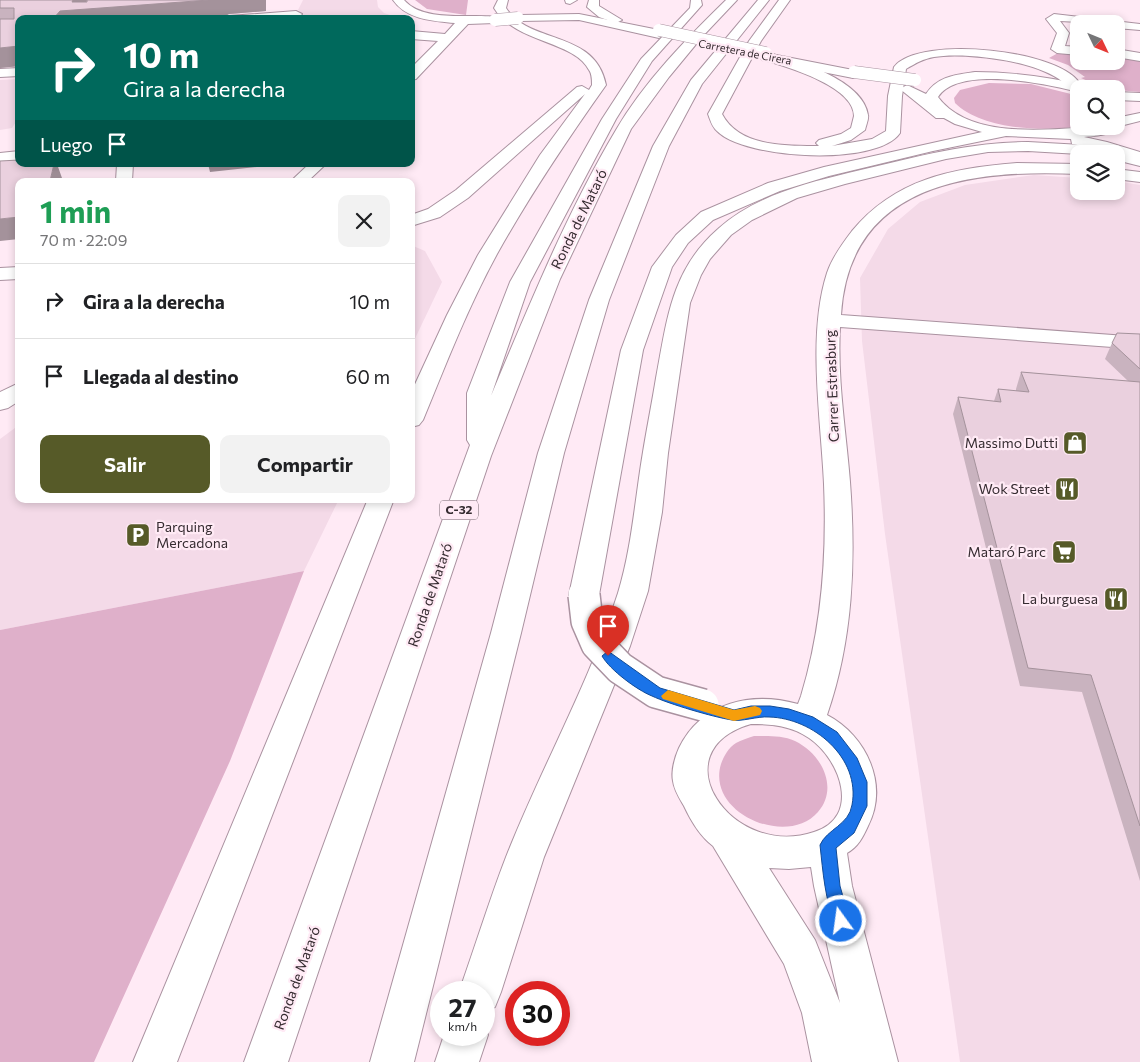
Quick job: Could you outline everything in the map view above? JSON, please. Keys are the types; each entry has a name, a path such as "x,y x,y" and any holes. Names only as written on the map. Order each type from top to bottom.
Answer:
{"main road":[{"path":"398,0 405,8 418,13"},
{"path":"415,411 456,315 487,255 548,155 596,92 600,78 591,63 572,49 519,26 504,16 500,8 503,0"},
{"path":"594,0 593,7 596,10 616,20"},
{"path":"685,19 683,12 687,4 686,0"},
{"path":"478,456 479,393 520,282 609,119 642,67 697,5 696,0"},
{"name":"Ronda de Mataró","path":"266,1062 478,456 550,279 624,129 664,74 698,34 732,0"},
{"path":"392,1062 552,453 599,300 661,146 696,83 743,23 764,0"},
{"path":"786,0 755,41 720,101 715,118 722,129 736,137 782,149 816,152 847,151 871,146 889,137 895,126 895,96 900,67 911,59 926,55 963,52 1015,58 1058,72 1072,80"},
{"path":"555,13 570,1"},
{"name":"Carretera de Cirera","path":"570,1 583,12 659,32"},
{"path":"254,15 293,9"},
{"path":"408,15 418,13"},
{"name":"Carretera de Cirera","path":"418,13 465,20 495,20 555,13 659,32 764,56 911,84 978,75 998,76"},
{"path":"1070,19 1054,17 1052,19 1063,33 1063,38 1057,49 1070,50"},
{"path":"415,72 465,20"},
{"path":"1125,25 1140,27"},
{"path":"415,34 448,38"},
{"path":"755,41 757,48 728,109 728,120 735,128 763,140 801,144 840,140 858,130 861,118 859,110 843,89 815,73 764,56"},
{"path":"418,52 434,53"},
{"path":"1125,54 1140,57"},
{"path":"415,220 434,213 488,171 580,92 596,70"},
{"path":"0,73 15,72"},
{"path":"1070,86 1037,79 998,76 954,80 935,89 931,97 933,102 942,111 959,120 1006,132 1032,136 1084,135"},
{"name":"Carretera de Cirera","path":"911,84 920,96 940,114 959,120"},
{"path":"1125,96 1140,97"},
{"path":"1125,122 1140,117"},
{"path":"726,834 759,850 795,854 828,845 849,829 860,806 860,782 850,758 832,736 808,721 770,711 718,710 656,692 620,668 597,644 587,621 584,595 632,350 662,268 682,239 707,216 774,186 933,146 1006,132"},
{"path":"1123,135 1129,143 1140,148"},
{"path":"484,981 525,858 614,646 633,591 649,512 655,453 674,335 687,280 707,250 731,227 760,208 793,194 823,184 953,153 973,146 1032,136"},
{"path":"1053,136 1102,145 1140,157"},
{"path":"953,153 1022,146 1070,150"},
{"path":"0,158 15,156"},
{"path":"1125,157 1140,161"},
{"path":"302,178 315,167"},
{"name":"Carrer Estrasburg","path":"808,721 820,692 837,594 838,513 828,350 830,320 837,274 849,249 870,220 892,200 925,185 974,172 1033,167 1070,169"},
{"path":"415,215 422,213 469,177 488,171"},
{"path":"1125,175 1140,177"},
{"path":"0,274 15,272"},
{"path":"830,320 1140,343"},
{"path":"0,403 15,393"},
{"path":"155,1062 379,503"},
{"path":"718,710 708,730 693,752 690,780 702,809 726,834 755,884 801,954 822,1013 834,1062"},
{"path":"828,845 832,886 876,1062"},
{"path":"456,1062 462,1046"}],"shaded area":[{"path":"303,0 377,0 378,7 384,13 390,15 304,15 298,10"},
{"path":"415,0 468,0 466,15 427,9"},
{"path":"1058,53 1070,54 1070,66 1068,65 1049,58"},
{"path":"1125,57 1140,60 1140,92 1125,91 1125,80 1086,80 1081,78 1085,77 1075,70 1125,70"},
{"path":"15,79 15,123 12,128 0,130 0,80"},
{"path":"989,83 1031,84 1070,94 1070,128 1050,129 1015,127 981,119 955,103 954,98 960,90"},
{"path":"1034,175 1070,177 1070,200 1125,200 1125,182 1140,185 1140,1062 960,1062 885,534 862,341 860,278 888,229 920,202 965,185"},
{"path":"415,247 425,251 442,282 415,339"},
{"name":"Parquing Mercadona","path":"15,428 15,503 337,503 304,571 0,630 0,439"},
{"path":"304,571 230,761 94,1062 0,1062 0,630"},
{"path":"754,736 780,737 795,741 813,754 820,763 827,782 827,793 824,803 818,812 804,822 788,827 770,826 752,820 737,810 725,797 720,782 723,758 733,745"}],"building":[{"path":"0,0 73,0 72,2 87,2 87,0 209,0 60,11 56,15 15,15 15,46 0,48 0,19 14,19 14,8 0,8"},
{"path":"15,160 15,167 53,167 51,178 15,178 15,217 0,219 0,161"},
{"path":"1117,333 1140,334 1140,369 1112,343"},
{"name":"Mataró Parc","path":"1021,372 1140,382 1140,826 1091,675 1028,668 958,397 1001,402 998,389 1029,392"}],"slow traffic":[{"path":"668,696 734,715 755,711"}],"place":[{"name":"Massimo Dutti","path":"1075,443"},
{"name":"Wok Street","path":"1067,489"},
{"name":"Parquing Mercadona","path":"138,535"},
{"name":"Mataró Parc","path":"1064,552"},
{"name":"La burguesa","path":"1116,599"}],"route":[{"path":"608,656 620,668 656,692 734,715 770,711 789,714 808,721 832,736 850,758 860,782 860,806 849,829 828,845 832,886 841,921"}]}
